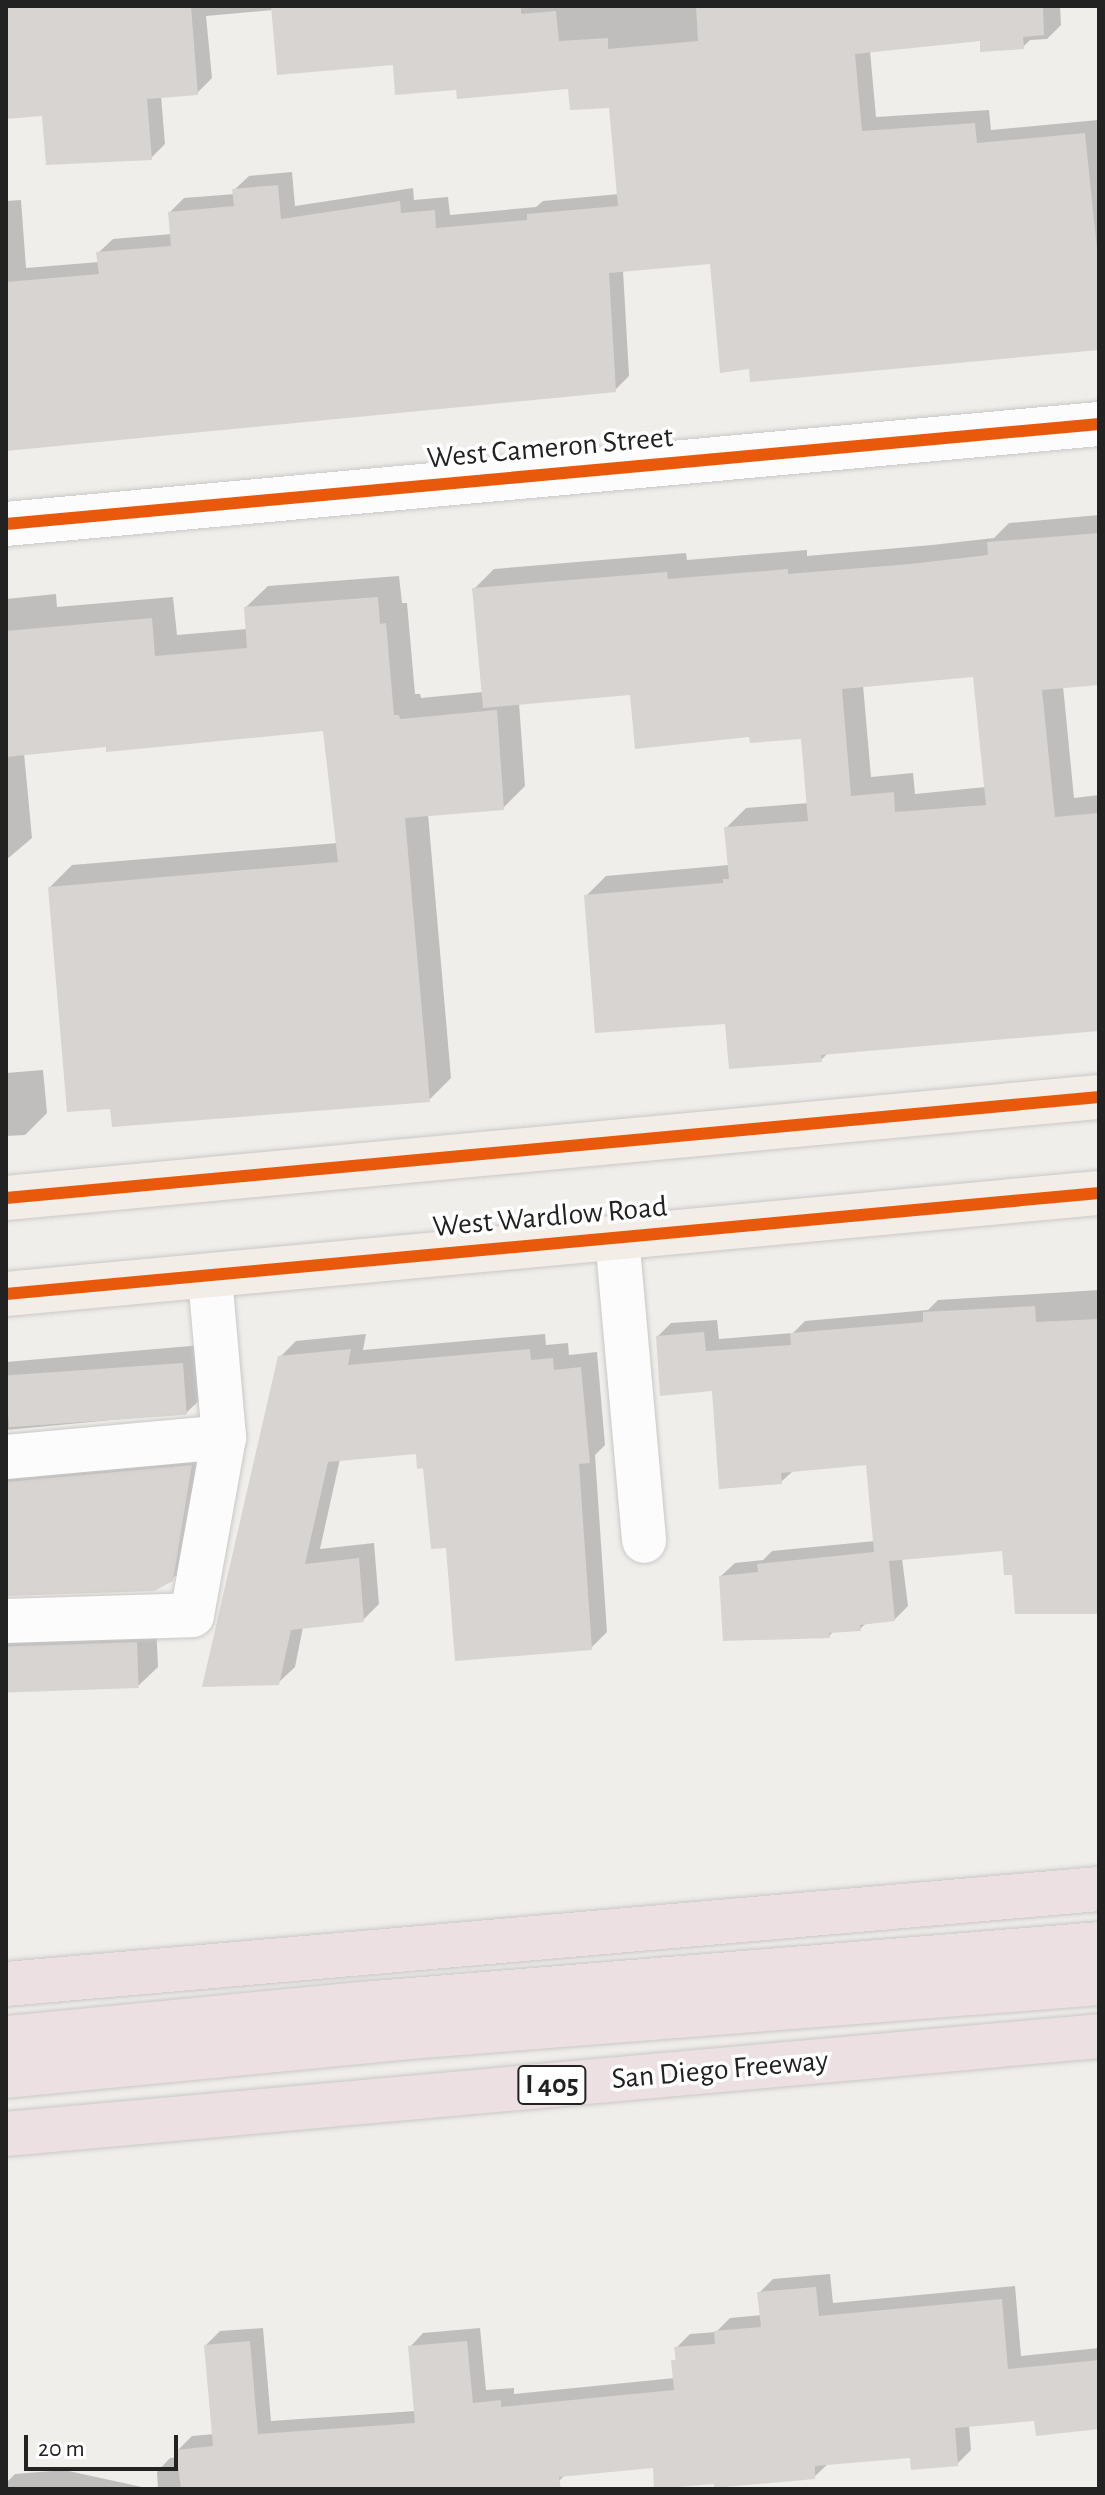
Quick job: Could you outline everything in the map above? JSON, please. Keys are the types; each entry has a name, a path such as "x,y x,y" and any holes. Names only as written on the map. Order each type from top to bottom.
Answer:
{"highway":[{"path":"6,1984 1099,1889"},
{"path":"6,2038 362,2004 1099,1944"},
{"path":"6,2076 409,2037 1099,1983"},
{"name":"San Diego Freeway","path":"6,2134 1099,2036"}],"main road":[{"path":"6,1198 1099,1097"},
{"name":"West Wardlow Road","path":"6,1294 1099,1193"}],"street":[{"name":"West Cameron Street","path":"6,524 1099,424"},
{"path":"617,1237 644,1541"},
{"path":"6,1621 192,1615 224,1437 210,1276"},
{"path":"6,1457 224,1437"}],"building":[{"path":"6,6 191,6 198,95 147,99 152,160 46,165 42,116 6,119"},
{"path":"271,6 521,6 521,14 556,11 559,41 608,38 608,49 698,41 696,6 1043,6 1044,35 1023,37 1024,49 980,52 980,41 855,54 862,131 975,123 977,143 1085,133 1099,268 1099,350 750,382 749,369 720,373 710,264 609,273 616,392 6,451 6,282 99,274 96,252 171,246 168,212 234,206 232,189 278,185 281,219 400,201 401,213 435,210 436,228 527,220 527,214 618,206 609,108 570,110 568,89 457,99 456,90 395,95 393,65 277,75"},
{"path":"1099,533 1099,685 1042,690 1055,817 1099,813 1099,1031 821,1055 822,1062 729,1069 725,1024 595,1033 584,895 723,883 723,879 729,879 724,827 808,821 801,739 750,743 749,737 635,749 630,695 483,708 472,588 667,572 668,579 788,569 788,574 910,564 988,555 987,542","holes":["973,677 986,805 895,812 894,792 851,796 842,689"]},
{"path":"378,597 380,624 386,623 394,715 399,715 400,719 497,710 504,810 405,818 430,1102 112,1127 110,1109 67,1112 48,887 338,862 323,731 106,752 106,747 6,757 6,631 152,618 155,656 247,648 244,607"},
{"path":"1035,1306 1036,1322 1099,1319 1099,1614 1015,1614 1012,1575 1004,1575 1002,1551 889,1561 895,1621 860,1625 861,1631 829,1633 830,1638 723,1641 719,1576 758,1572 757,1564 874,1552 866,1465 781,1473 782,1484 719,1489 712,1391 660,1396 656,1336 704,1332 706,1351 791,1345 790,1333 923,1322 923,1312"},
{"path":"351,1349 348,1365 530,1349 531,1360 553,1358 554,1370 581,1367 590,1463 579,1464 592,1650 455,1661 446,1548 431,1549 423,1468 417,1469 416,1454 328,1462 305,1564 359,1558 364,1622 291,1630 279,1685 202,1687 278,1356"},
{"path":"183,1363 187,1415 9,1427 6,1375"},
{"path":"192,1465 173,1581 154,1591 6,1596 6,1482"},
{"path":"137,1642 139,1688 8,1693 6,1647"},
{"path":"816,2287 819,2316 1002,2299 1008,2369 1099,2360 1099,2429 1036,2436 1034,2421 955,2428 958,2466 911,2470 910,2458 815,2466 815,2479 714,2488 714,2484 654,2489 653,2468 559,2477 561,2489 181,2489 176,2450 213,2446 204,2345 250,2341 258,2434 415,2423 408,2346 467,2341 473,2403 501,2400 501,2407 674,2390 671,2360 676,2360 674,2347 715,2344 714,2331 761,2327 757,2292"}],"cycle path":[{"path":"6,524 1099,424"},
{"path":"6,1198 1099,1097"},
{"path":"6,1294 1099,1193"}]}
